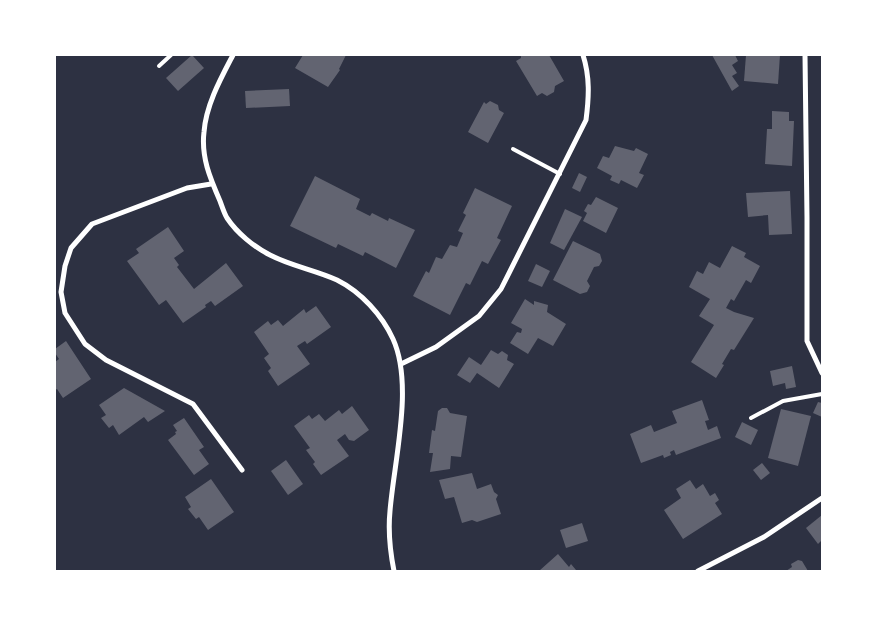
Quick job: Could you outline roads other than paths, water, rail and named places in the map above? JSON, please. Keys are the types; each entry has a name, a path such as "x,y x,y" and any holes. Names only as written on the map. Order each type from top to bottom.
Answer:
{"street":[{"path":"233,55 216,87 204,130 203,153 212,184 227,218 248,240 267,254 290,265 336,280 362,298 386,326 401,364 403,396 390,513 390,550 394,571"},
{"path":"401,364 436,347 479,316 501,289 586,120 589,83 583,55"},
{"path":"805,55 808,218 807,341 822,374"},
{"path":"212,184 187,188 92,224 71,248 65,266 61,292 65,313 85,344 106,360 193,404 242,470"},
{"path":"698,571 764,537 822,498"}],"lane":[{"path":"158,66 171,55"},
{"path":"513,149 560,174"},
{"path":"751,418 783,401 822,394"}]}
